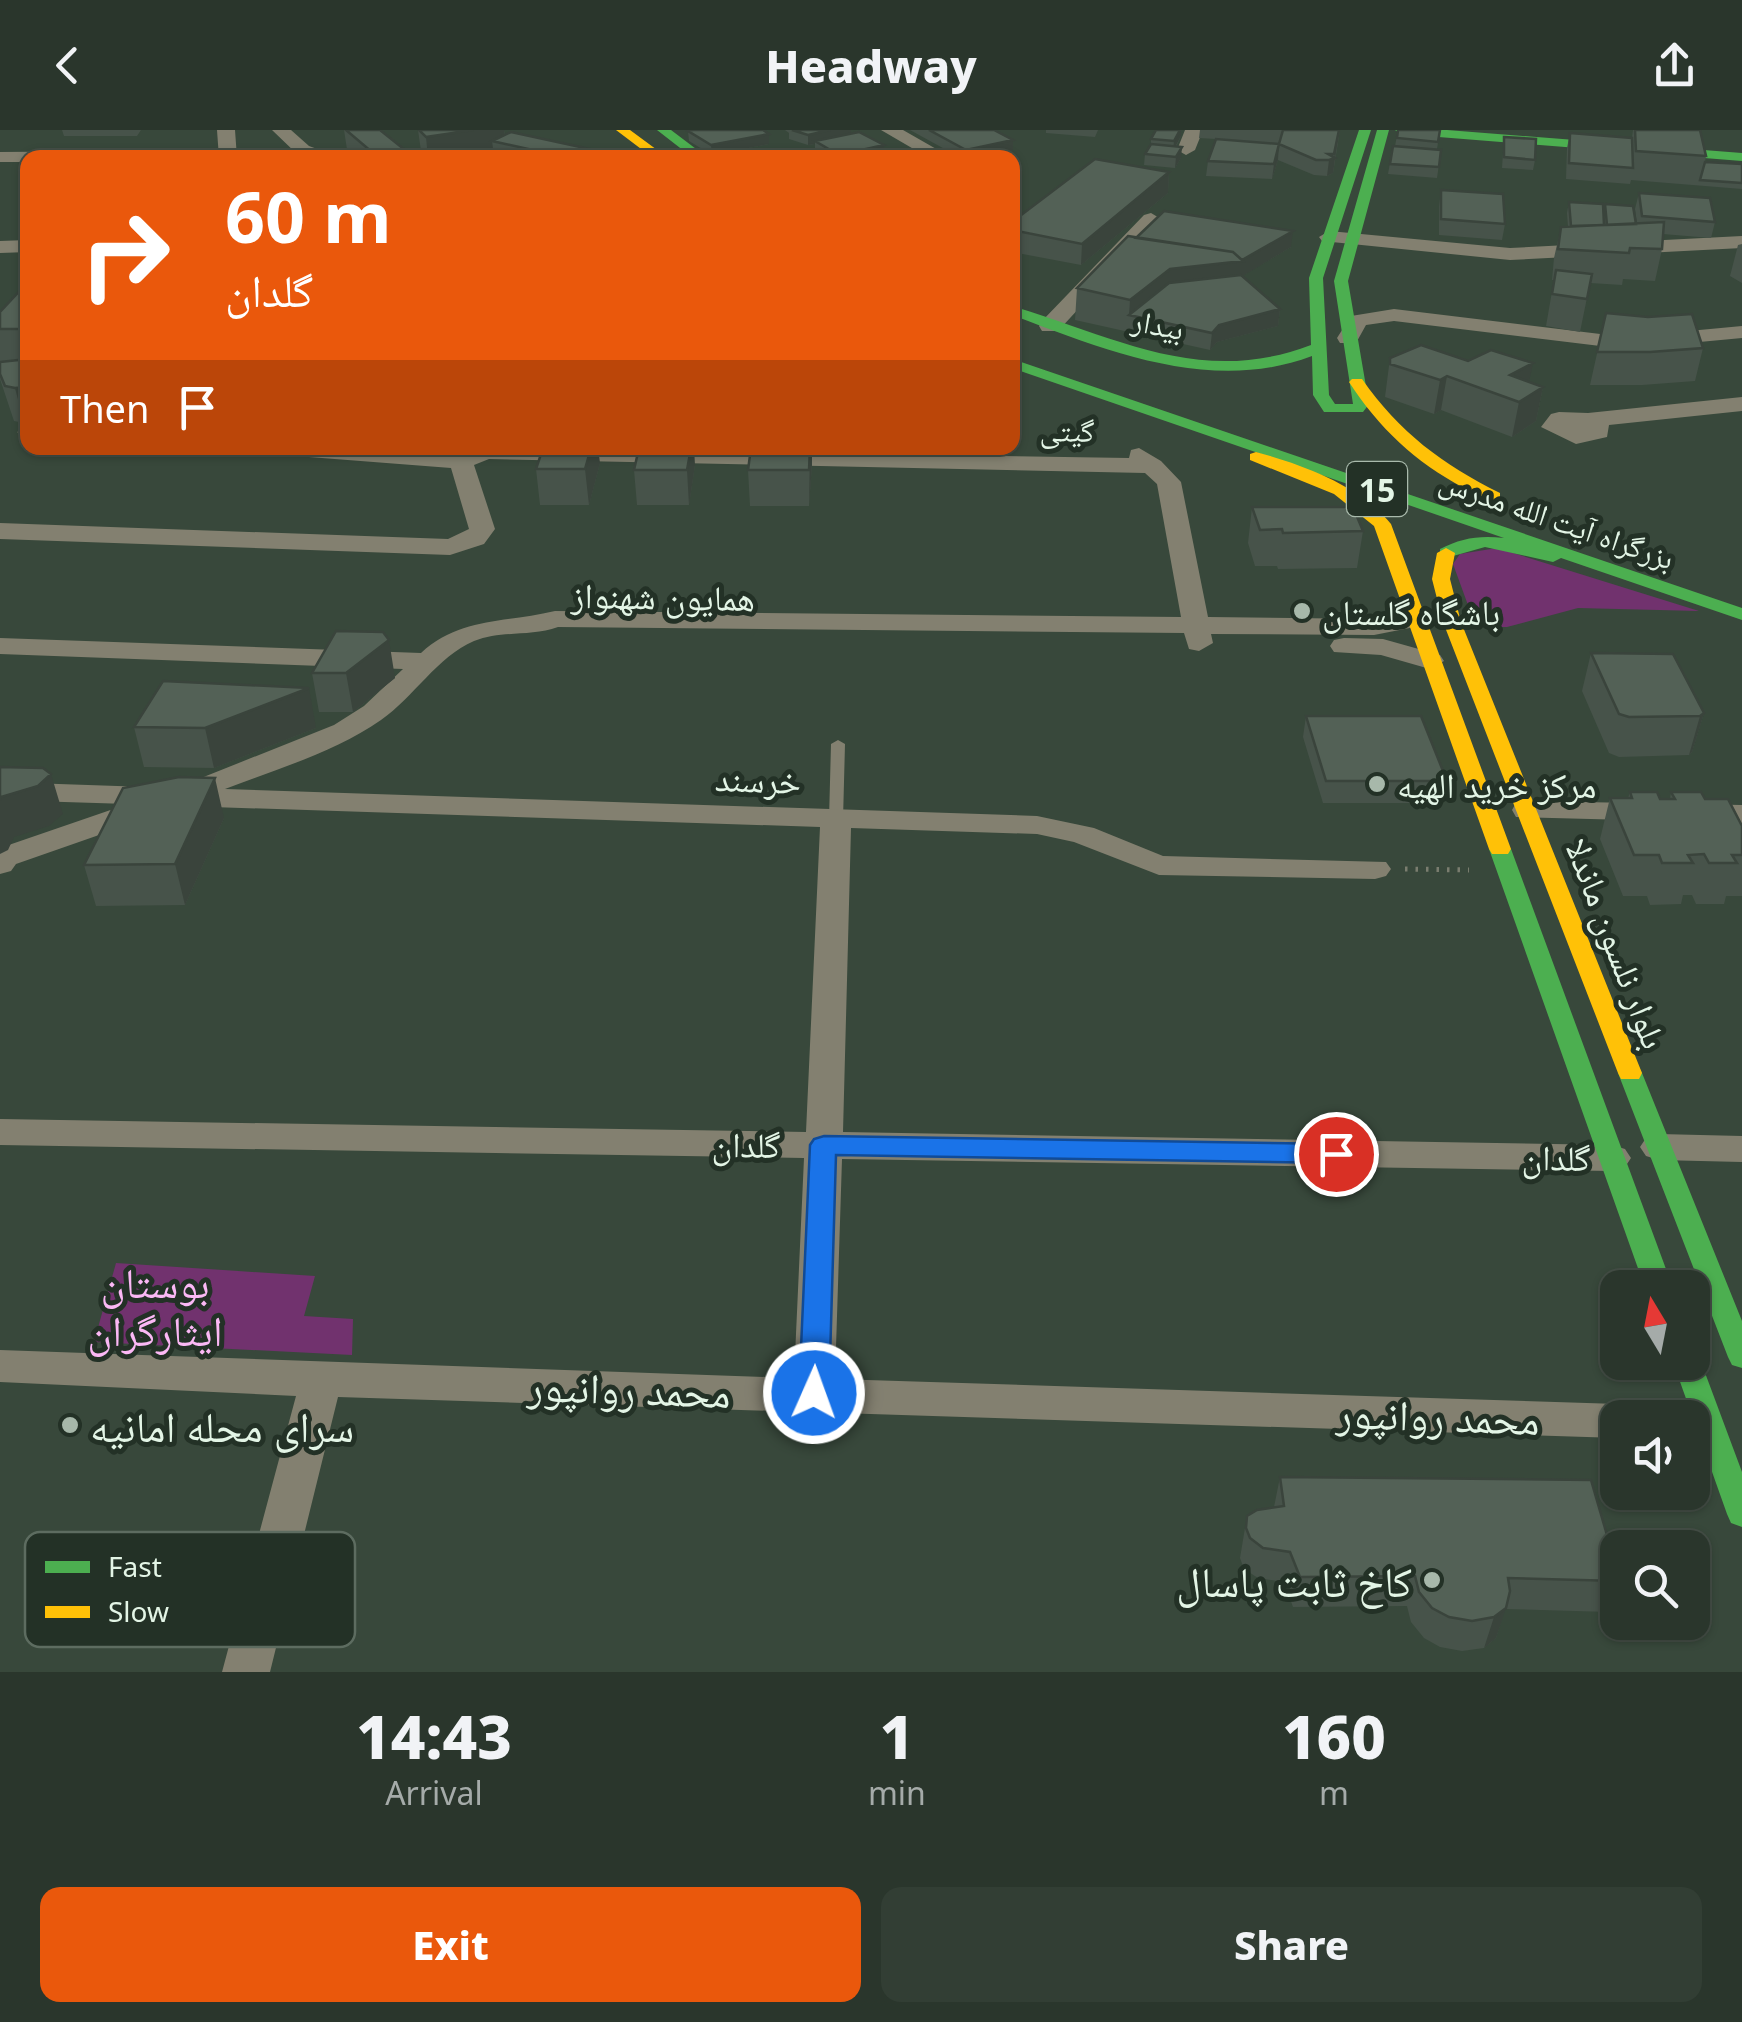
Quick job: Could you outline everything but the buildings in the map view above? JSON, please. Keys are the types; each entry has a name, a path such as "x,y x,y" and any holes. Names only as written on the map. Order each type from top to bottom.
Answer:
{"main road":[{"path":"622,130 651,150"},
{"path":"653,130 679,150"},
{"path":"663,130 691,150"},
{"path":"1366,130 1341,239 1341,281 1358,408 1330,409 1320,400 1322,347 1315,309 1316,279 1341,239 1383,130"},
{"path":"1401,130 1742,157"},
{"name":"بیدار","path":"1020,313 1050,326"},
{"name":"بیدار","path":"1020,320 1155,355 1254,375"},
{"path":"1020,334 1102,353 1254,375 1290,385 1312,379 1320,371"},
{"path":"1020,335 1143,379"},
{"path":"1254,375 1300,360 1322,347"},
{"name":"بزرگراه آیت الله مدرس","path":"1020,367 1742,614"},
{"name":"بزرگراه آیت الله مدرس","path":"1357,382 1382,424 1410,452 1443,473 1503,500 1400,466"},
{"path":"1201,429 1351,496 1380,520 1652,1270"},
{"path":"1392,555 1395,544 1505,544 1650,582"},
{"name":"بلوار نلسون ماندلا","path":"1429,545 1440,568 1442,590 1742,1357"},
{"path":"1710,1444 1742,1514"}],"street":[{"path":"281,130 303,150"},
{"path":"890,130 929,150"},
{"path":"1186,150 1194,130"},
{"path":"0,174 7,157"},
{"path":"1050,326 1151,219"},
{"path":"1341,239 1510,254 1742,242"},
{"path":"1348,338 1351,325 1358,319 1394,314 1625,343 1742,332"},
{"path":"1587,420 1742,404"},
{"name":"گیتی","path":"1020,449 1114,450 1143,457 1153,466"},
{"path":"0,530 437,548 467,543 482,529 480,455"},
{"name":"گیتی","path":"624,455 1153,466"},
{"path":"1153,466 1169,482 1198,634"},
{"name":"همایون شهنواز","path":"1,860 179,798 344,730 374,712 447,644 486,628 547,625 1198,634 1374,627 1415,619"},
{"name":"همایون شهنواز","path":"1198,634 1383,647 1430,661"},
{"path":"0,646 430,662"},
{"name":"خرسند","path":"0,791 1063,828 1160,864 1374,869"},
{"path":"1527,810 1742,814"},
{"path":"814,1393 836,820"},
{"name":"گلدان","path":"0,1132 1612,1158"},
{"path":"1659,1147 1742,1149"},
{"name":"محمد روانپور","path":"0,1366 321,1380 1600,1420"},
{"path":"282,1532 321,1380"},
{"path":"246,1672 252,1647"}],"lane":[{"path":"836,820 838,744"}],"path":[{"path":"1374,869 1506,870"}],"green space":[{"path":"1497,548 1699,611 1578,608 1507,627 1476,627 1453,564 1460,554"},
{"name":"بوستان ایثارگران","path":"116,1263 315,1276 304,1316 353,1319 352,1355 94,1342"}],"traffic: fast":[{"path":"663,130 691,150"},
{"path":"1365,130 1316,278 1321,395 1330,409 1357,409 1361,404 1341,281 1383,130"},
{"path":"1401,130 1742,157"},
{"path":"1020,313 1126,350 1206,366 1246,367 1284,361 1321,347"},
{"path":"1020,366 1742,614"},
{"path":"1446,553 1485,541 1553,557"},
{"path":"1500,849 1652,1270"},
{"path":"1630,1073 1742,1357"},
{"path":"1694,1380 1742,1514"}],"traffic: slow":[{"path":"622,130 651,150"},
{"path":"1357,382 1384,420 1416,450 1494,497"},
{"path":"1256,457 1340,491 1382,524 1500,849"},
{"path":"1446,553 1441,579 1452,622 1630,1073"}],"place":[{"name":"باشگاه گلستان","path":"1302,611"},
{"name":"مرکز خرید الهیه","path":"1377,784"},
{"name":"سرای محله امانیه","path":"70,1425"},
{"name":"کاخ ثابت پاسال","path":"1432,1580"}],"route":[{"path":"814,1393 824,1145 1336,1154"}]}
